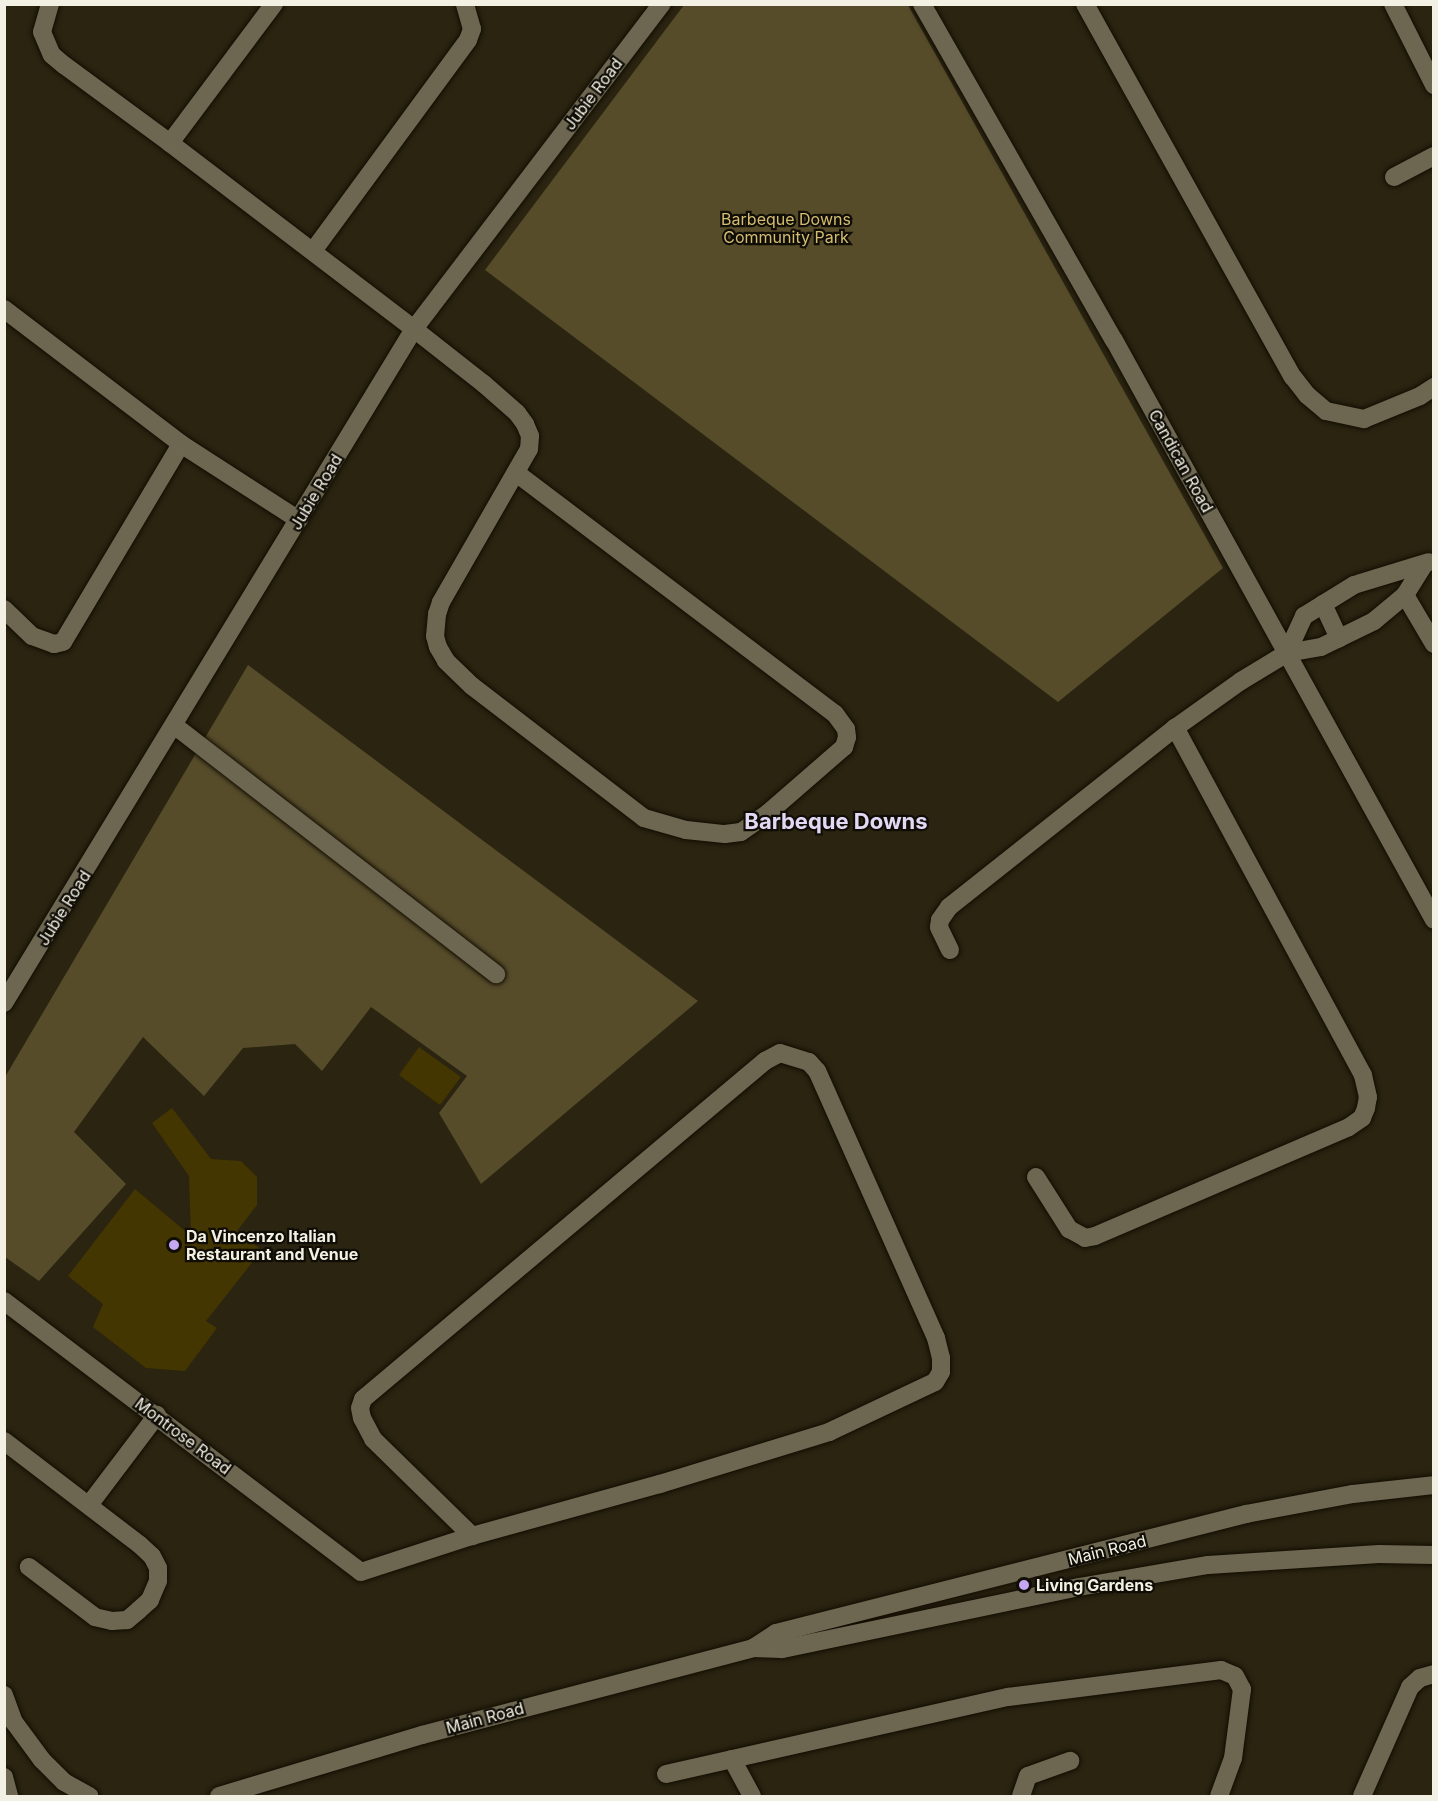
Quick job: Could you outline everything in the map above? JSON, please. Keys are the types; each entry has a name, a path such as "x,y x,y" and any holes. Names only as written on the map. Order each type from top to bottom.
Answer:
{"street":[{"path":"50,4 42,32 52,55 414,329 484,384 517,413 525,424 530,436 530,449 516,473 441,602 437,614 435,636 438,646 446,661 472,686 644,818 686,830 725,834 741,832 785,799 844,747 847,737 846,729 835,714 516,473"},
{"path":"170,143 274,4"},
{"path":"313,251 468,40 472,29 465,4"},
{"name":"Jubie Road","path":"4,1003 175,726 414,329 662,4"},
{"name":"Candican Road","path":"922,4 1120,351 1434,920"},
{"path":"1085,4 1276,347 1307,395 1326,411 1364,419 1420,396 1434,387"},
{"path":"1393,4 1434,85"},
{"path":"1394,177 1434,156"},
{"path":"4,309 181,444 298,520"},
{"path":"4,609 32,636 54,645 63,642 181,444"},
{"path":"1287,653 1304,616 1354,585 1429,562"},
{"path":"950,950 939,927 940,920 949,907 1175,728 1241,681 1287,653 1321,646 1374,621 1405,595 1429,562"},
{"path":"1405,595 1434,644"},
{"path":"1323,604 1340,638"},
{"path":"175,726 496,974"},
{"path":"1036,1178 1069,1229 1085,1238 1095,1236 1349,1127 1362,1118 1366,1108 1368,1097 1363,1075 1175,728"},
{"path":"780,1053 809,1062 817,1071 936,1338 941,1358 941,1372 935,1382 861,1418 799,1442 660,1484 472,1536 373,1439 362,1418 360,1408 363,1399 765,1060 780,1053"},
{"name":"Montrose Road","path":"4,1300 361,1572 472,1536"},
{"path":"89,1505 157,1415"},
{"path":"4,1441 152,1556 158,1568 158,1581 150,1600 127,1620 112,1621 95,1617 29,1567"},
{"name":"Main Road","path":"753,1648 776,1633 1246,1514 1353,1494 1434,1485"},
{"name":"Main Road","path":"219,1797 433,1732 753,1648 782,1649 1079,1587 1208,1565 1379,1554 1434,1555"},
{"path":"666,1773 1008,1697 1221,1670 1235,1676 1242,1689 1233,1758 1219,1797"},
{"path":"1362,1797 1410,1687 1420,1678 1434,1674"},
{"path":"4,1695 14,1722 42,1760 64,1782 89,1797"},
{"path":"732,1758 752,1797"},
{"path":"1021,1797 1028,1776 1070,1761"},
{"path":"4,1777 9,1797"}],"green space":[{"name":"Barbeque Downs Community Park","path":"684,5 908,5 1223,568 1058,702 485,270"},
{"path":"248,665 698,1001 481,1184 439,1113 467,1076 371,1007 322,1071 295,1044 243,1048 204,1096 143,1037 74,1132 126,1184 39,1281 5,1257 5,1077"}],"building":[{"path":"419,1047 461,1077 440,1105 399,1075"},
{"name":"Da Vincenzo Italian Restaurant and Venue","path":"172,1108 211,1159 241,1161 257,1177 257,1205 237,1231 262,1250 206,1321 217,1328 185,1371 146,1368 93,1327 103,1304 68,1276 135,1189 191,1236 189,1176 152,1123"}],"place":[{"name":"Da Vincenzo Italian Restaurant and Venue","path":"174,1245"},
{"name":"Living Gardens","path":"1024,1585"}],"district":[{"name":"Barbeque Downs","path":"836,822"}]}
